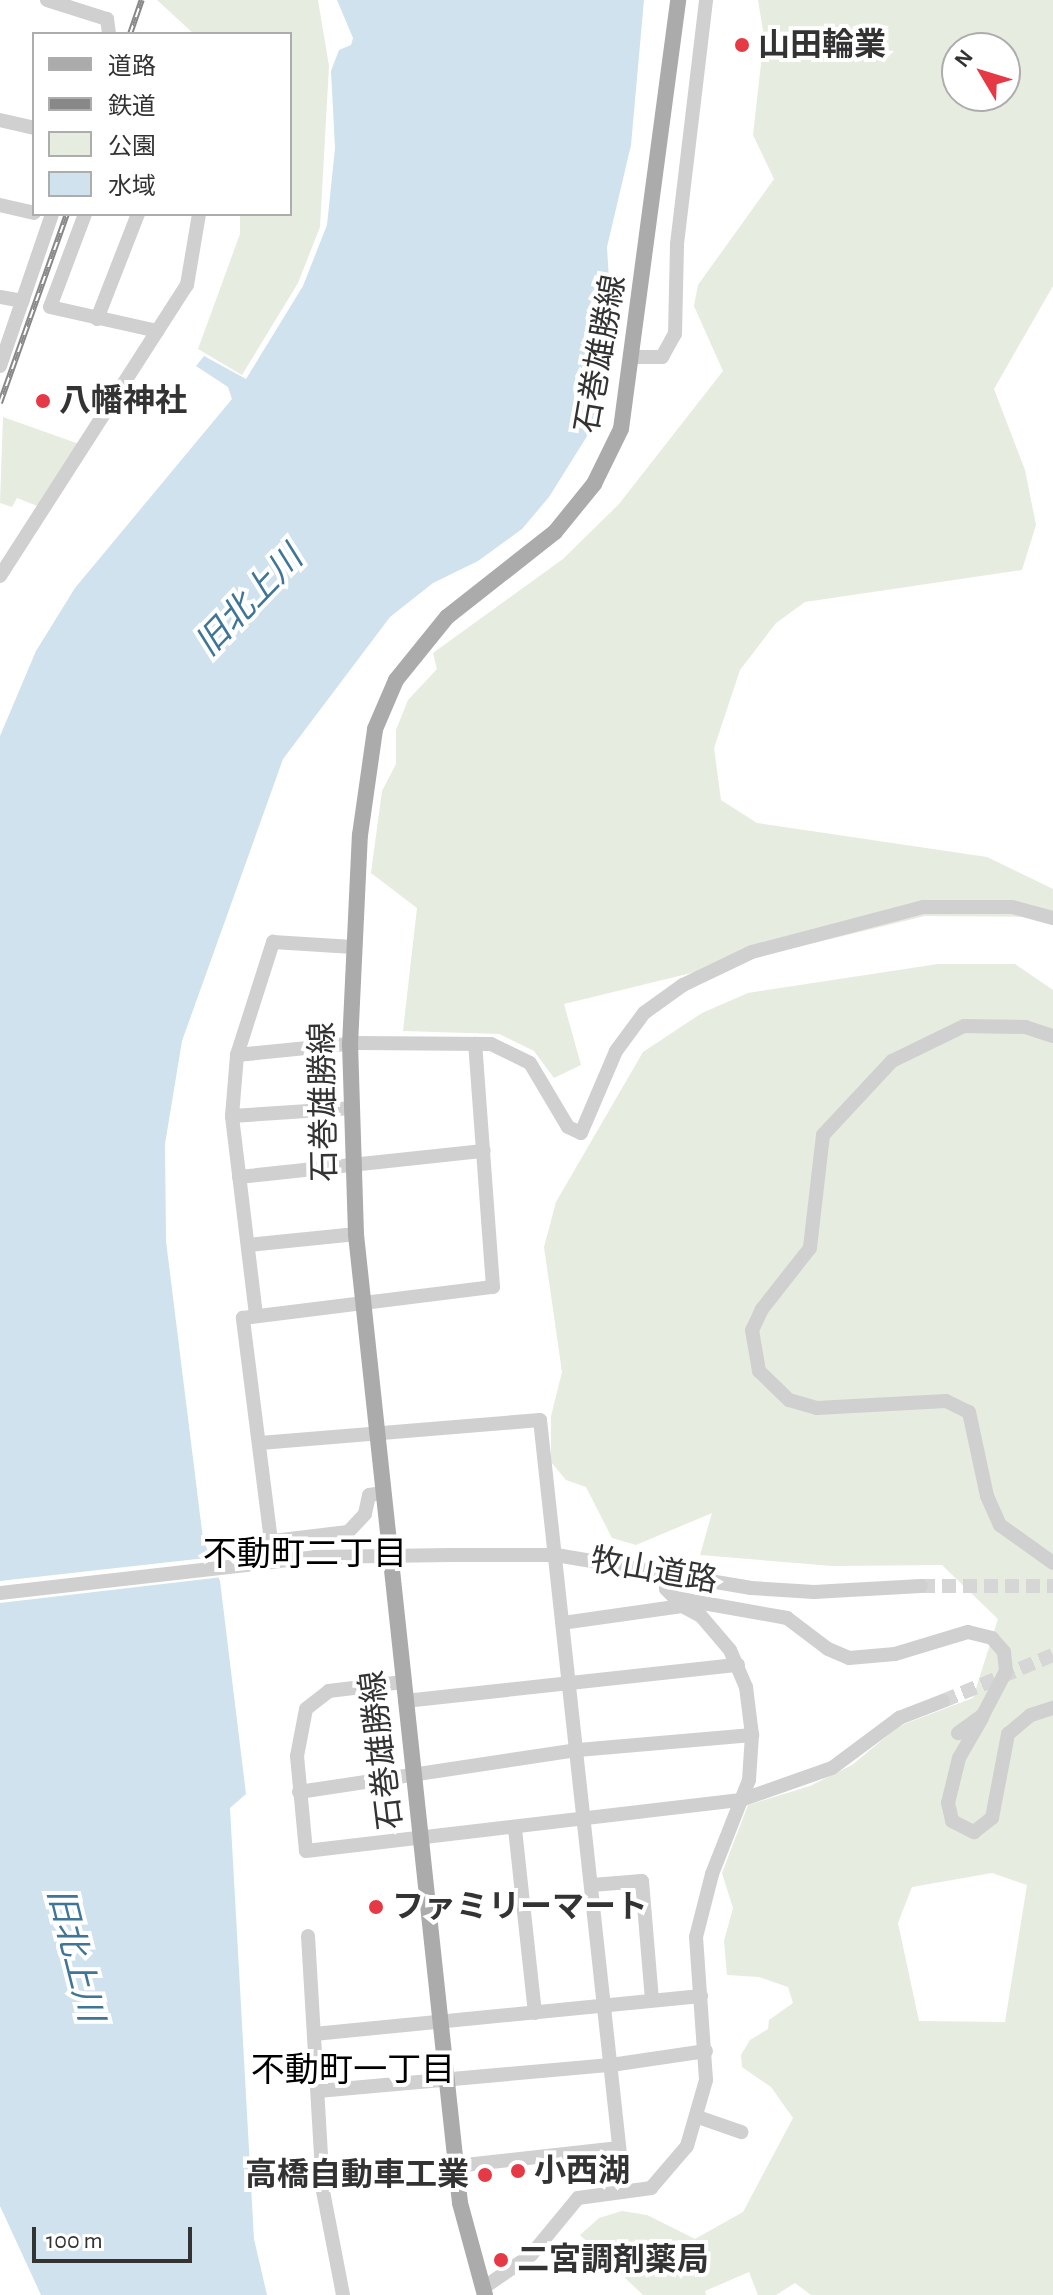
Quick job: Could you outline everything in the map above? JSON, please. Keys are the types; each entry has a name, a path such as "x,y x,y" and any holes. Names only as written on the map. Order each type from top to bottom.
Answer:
{"main road":[{"name":"石巻雄勝線","path":"484,2292 464,2226 456,2166 414,1771 387,1556 356,1234 350,1045 353,947 366,783 384,703 433,631 536,550 594,484 621,429 634,357 678,0"}],"street":[{"path":"47,0 107,19 109,32"},
{"path":"634,357 662,357 676,329 677,244 706,0"},
{"path":"0,120 32,128"},
{"path":"0,205 32,212"},
{"path":"0,366 23,301 44,216"},
{"path":"84,216 50,307 157,331"},
{"path":"97,319 137,216"},
{"path":"0,576 187,285 199,216"},
{"path":"0,297 23,301"},
{"path":"237,1055 350,1045 475,1044 510,1050 530,1063 568,1127 581,1133 616,1051 644,1013 683,985 752,952 923,907 1012,907 1053,918"},
{"path":"256,1315 232,1116 237,1055 273,942 353,947"},
{"path":"1053,1036 1026,1027 964,1026 892,1061 823,1135 810,1248 762,1309 752,1330 759,1371 789,1400 817,1408 946,1401 969,1412 987,1496 1000,1525 1053,1563"},
{"path":"383,1493 369,1495 365,1514 348,1532 271,1541 243,1318 493,1287 475,1044"},
{"path":"232,1116 351,1108"},
{"path":"239,1177 484,1151"},
{"path":"248,1245 356,1234"},
{"path":"260,1443 540,1420 624,2191"},
{"name":"牧山道路","path":"0,1593 315,1557 387,1556 556,1555 751,1588 802,1591 921,1586"},
{"path":"669,1573 666,1589 675,1598 787,1618 828,1649 849,1658 895,1654 968,1632 983,1633 1000,1645 1006,1671 959,1758 948,1803 952,1821 974,1832 992,1818 1008,1734 1031,1715 1053,1708"},
{"path":"484,2292 531,2255 578,2198 657,2184 687,2146 698,2117 706,2051 696,1937 712,1874 749,1780 752,1735 738,1665 701,1616 682,1606 563,1623"},
{"path":"405,1701 738,1665"},
{"path":"403,1682 329,1691 311,1701 297,1756 306,1851 515,1829 741,1800 832,1768 899,1718 943,1701"},
{"path":"958,1733 983,1715"},
{"path":"299,1792 414,1771 578,1750 752,1735"},
{"path":"515,1829 535,2013"},
{"path":"592,1885 642,1881 652,2000"},
{"path":"308,1936 323,2191 343,2295"},
{"path":"314,2034 701,1996"},
{"path":"318,2091 447,2082 611,2065 706,2051"},
{"path":"698,2117 741,2132"},
{"path":"456,2166 619,2148"}],"green space":[{"path":"157,0 318,0 329,66 320,227 298,283 242,375 198,349 240,234 240,216 292,216 292,32 192,32"},
{"path":"758,0 1053,0 1053,286 994,389 1025,470 1036,525 1022,570 805,602 776,623 740,670 714,748 721,800 757,823 987,857 1053,889 1053,917 925,916 564,1004 581,1065 554,1078 534,1051 499,1034 403,1031 417,908 371,873 382,791 396,764 396,730 408,700 437,669 433,653 563,559 619,504 723,371 694,306 698,285 774,179 753,135 764,37"},
{"path":"3,417 82,445 40,507 17,498 12,507 0,503"},
{"path":"938,964 1015,964 1053,990 1053,2295 811,2295 795,2283 776,2295 758,2295 749,2272 705,2291 706,2295 643,2295 580,2235 599,2218 622,2211 647,2215 695,2239 743,2212 793,2118 771,2087 742,2067 741,2055 750,2040 768,2029 769,2020 793,2003 788,1987 759,1977 727,1975 724,1941 733,1908 722,1873 748,1805 810,1786 852,1765 899,1726 973,1698 998,1619 942,1565 832,1566 700,1555 712,1513 636,1545 612,1538 586,1487 566,1480 551,1462 551,1416 562,1372 544,1247 556,1202 643,1052 702,1013 748,993","holes":["992,1873 1027,1885 1005,2022 919,2021 898,1923 912,1887"]}],"water":[{"name":"旧北上川","path":"337,0 644,0 631,145 607,247 610,296 604,377 589,433 549,497 522,529 478,561 433,583 390,617 283,759 182,1041 165,1144 166,1241 203,1539 220,1581 246,1794 230,1808 254,2239 267,2295 41,2295 0,2206 0,736 36,651 75,588 232,399 228,387 196,366 204,356 246,379 303,286 327,225 335,148 331,71 339,50 351,45 353,38"}],"pier":[{"path":"215,1557 223,1577 0,1603 0,1581"}],"tunnel":[{"path":"921,1586 1053,1586"},
{"path":"943,1701 1053,1655"}],"railway":[{"path":"131,32 142,0"},
{"path":"0,403 66,216"}],"place":[{"name":"山田輪業","path":"742,45"},
{"name":"八幡神社","path":"43,401"},
{"name":"ファミリーマート","path":"376,1907"},
{"name":"小西湖","path":"518,2171"},
{"name":"高橋自動車工業","path":"485,2175"},
{"name":"二宮調剤薬局","path":"501,2260"}],"district":[{"name":"不動町二丁目","path":"305,1556"},
{"name":"不動町一丁目","path":"353,2072"}]}
